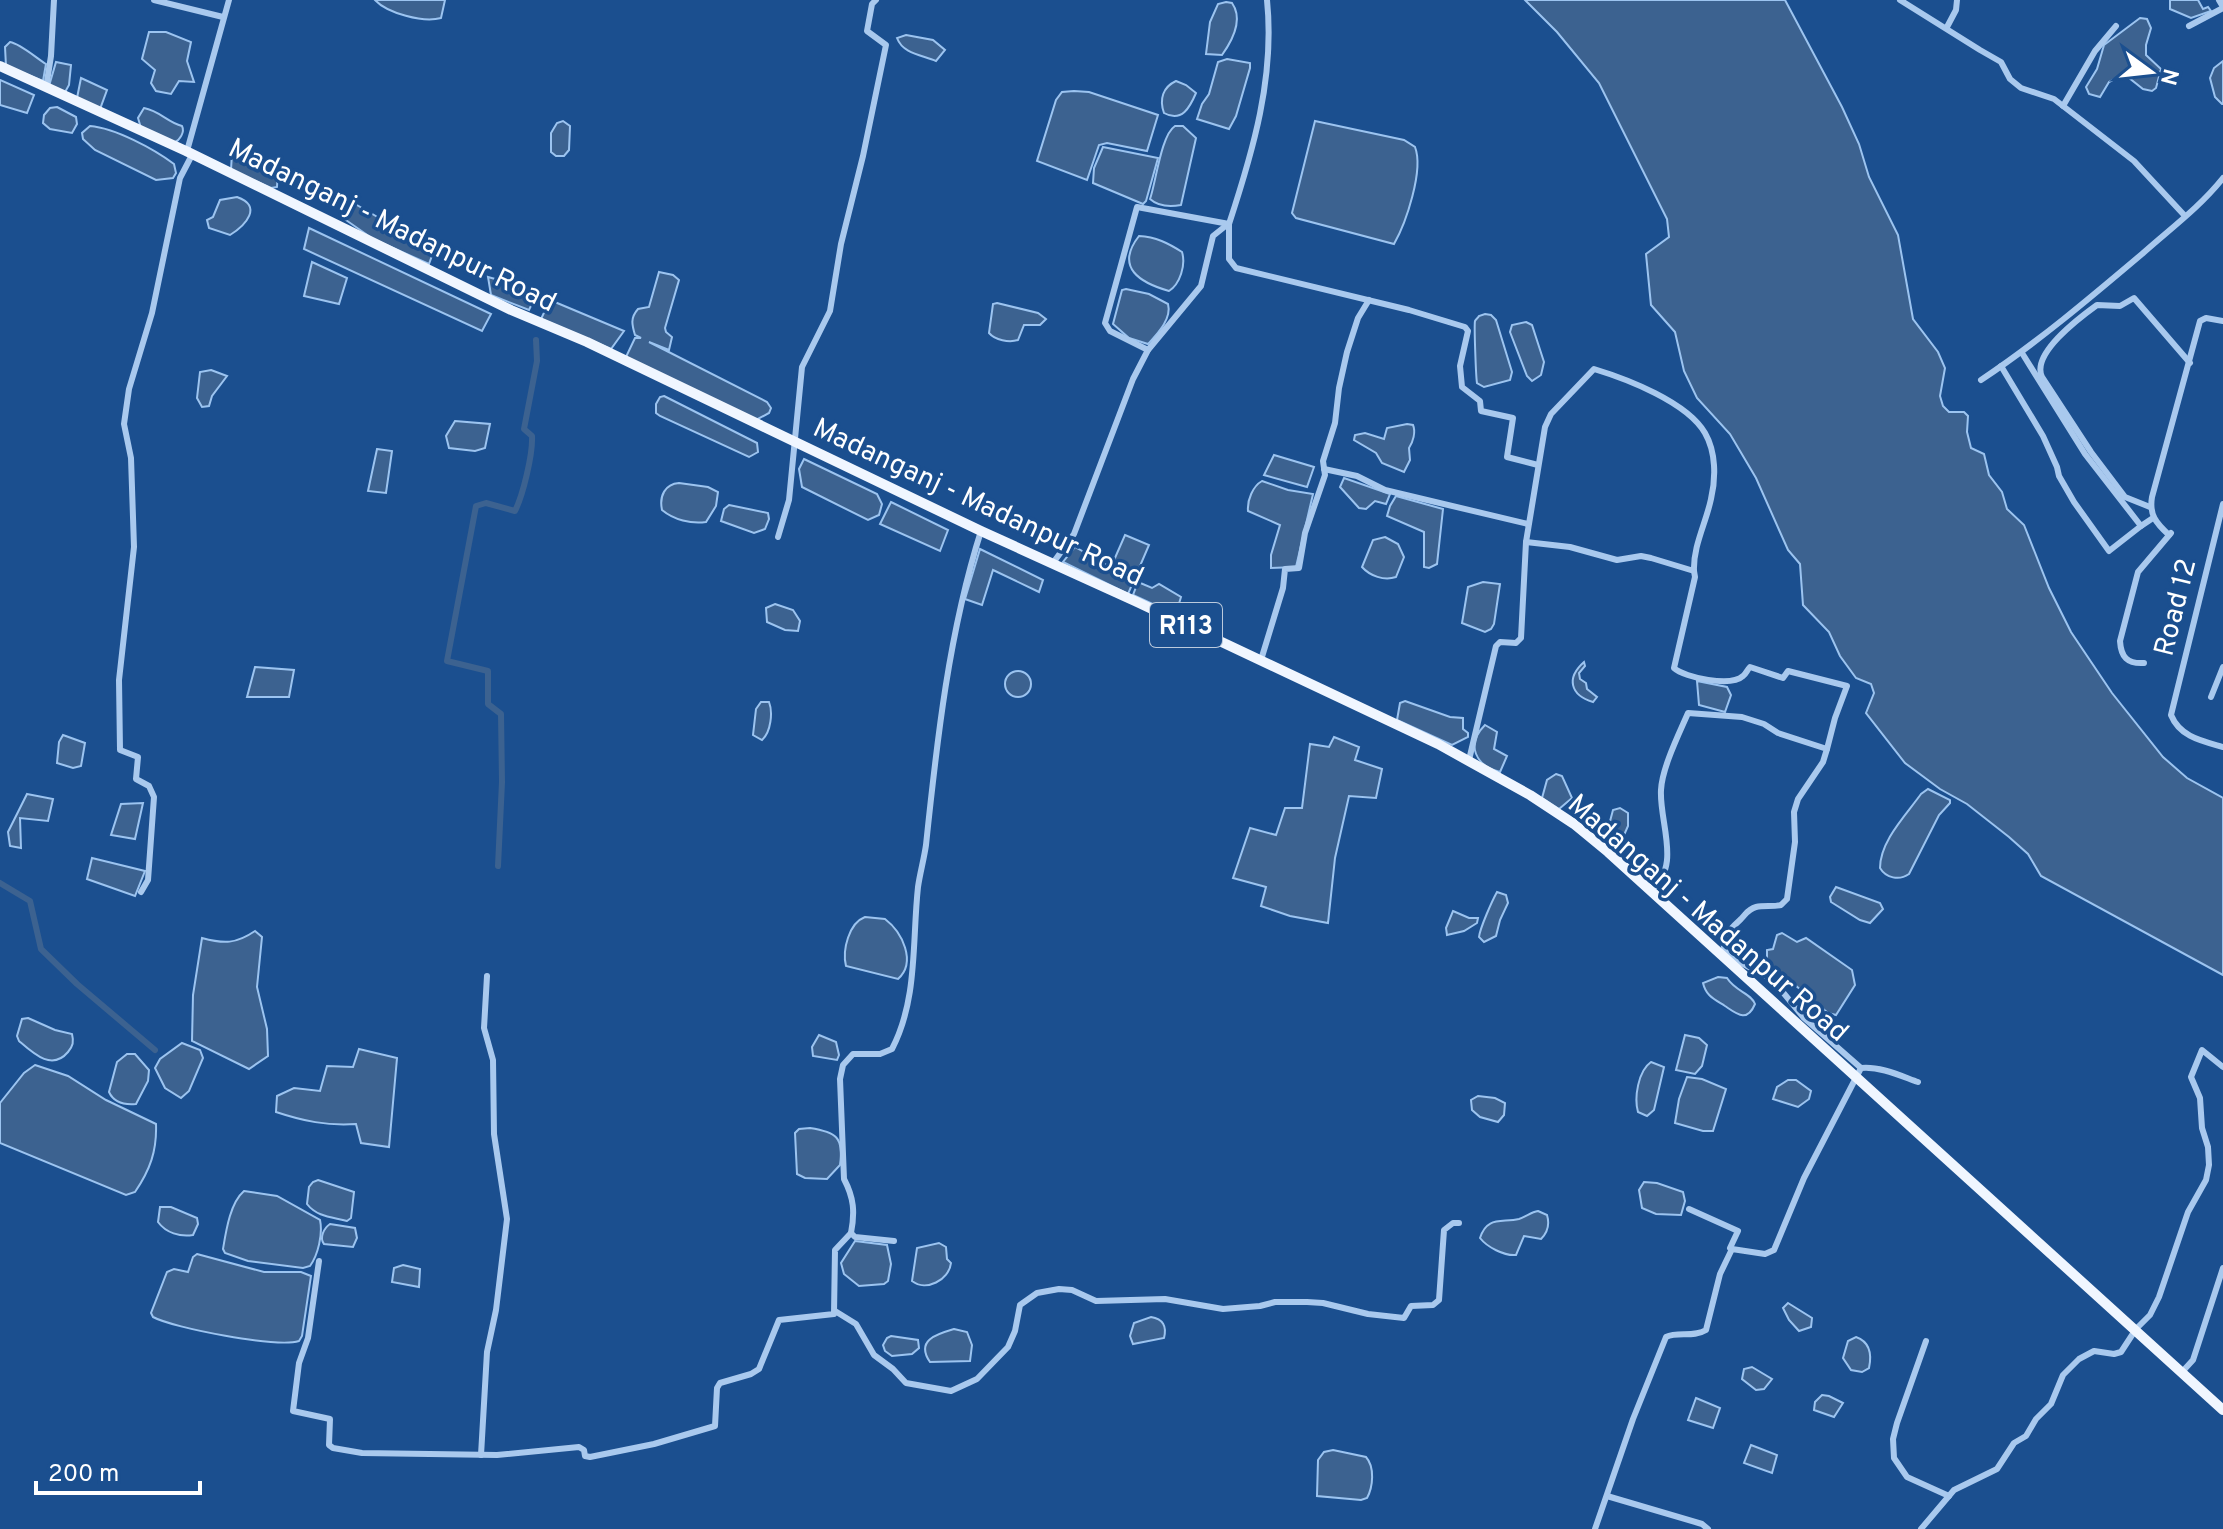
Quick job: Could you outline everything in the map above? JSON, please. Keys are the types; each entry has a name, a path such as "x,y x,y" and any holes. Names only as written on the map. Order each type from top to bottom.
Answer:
{"main road":[{"name":"Madanganj - Madanpur Road","path":"0,66 189,153 511,310 587,342 981,531 1261,660 1469,760 1530,795 1574,824 1858,1073 2223,1410"}],"street":[{"path":"46,88 54,0"},
{"path":"154,0 223,17"},
{"path":"141,892 148,880 154,797 149,786 136,779 138,757 120,750 117,706 134,547 131,458 124,424 129,389 152,313 180,178 229,0"},
{"path":"778,537 789,500 797,443 794,430 802,367 830,311 841,244 886,45 867,31 872,4 876,0"},
{"path":"1267,0 1267,81 1229,224 1229,259 1236,268 1453,321 1465,327 1468,331 1460,366 1462,387 1480,401 1481,411 1513,418 1507,457 1538,465"},
{"path":"1900,0 1994,56 2010,79 2021,88 2048,96 2063,106 2134,161 2185,216"},
{"path":"1947,27 1956,10 1957,0"},
{"path":"2189,26 2222,4"},
{"path":"2063,106 2095,51 2116,26"},
{"path":"1981,380 2022,353 2208,196 2223,178"},
{"path":"1148,350 1110,331 1105,323 1137,207 1229,224"},
{"path":"1053,563 1074,534 1125,395 1148,350 1201,286 1213,236 1229,224"},
{"path":"2150,507 2130,501 2110,479 2038,369 2047,350 2097,305 2120,306 2134,298 2190,363"},
{"path":"1261,660 1283,588 1285,569 1299,568 1305,533 1322,486 1323,461 1335,423 1347,352 1358,318 1369,300"},
{"path":"2144,663 2127,661 2120,650 2120,641 2138,572 2170,534 2153,518 2150,507 2202,318 2223,321"},
{"path":"2022,353 2085,454 2141,526"},
{"path":"2001,366 2043,436 2059,476 2109,551 2153,518"},
{"path":"1469,760 1496,646 1500,642 1516,643 1521,638 1528,524 1548,418 1594,369 1657,394 1678,407 1704,431 1714,467 1711,499 1695,555 1695,577 1674,668 1684,675 1702,679 1732,680 1742,677 1750,667 1783,678 1788,671 1847,686 1823,762 1798,799 1794,812 1795,842 1787,899 1781,905 1749,910 1731,927 1723,939 1723,949 1728,956 1772,979 1804,1018 1858,1073"},
{"path":"1324,469 1357,476 1385,490 1528,524"},
{"name":"Road 12","path":"2223,504 2173,702 2172,720 2188,736 2223,747"},
{"path":"319,1261 308,1338 293,1395 293,1413 330,1419 329,1445 337,1450 362,1453 481,1455 579,1447 584,1450 585,1456 590,1457 710,1428 716,1422 714,1400 720,1383 759,1369 779,1320 831,1315 835,1311 835,1250 851,1233 854,1203 844,1179 845,1153 840,1121 841,1069 853,1054 880,1054 892,1049 907,1010 936,751 957,620 981,531"},
{"path":"1526,542 1570,547 1617,560 1641,556 1694,571"},
{"path":"2211,697 2223,667"},
{"path":"1649,891 1659,881 1667,863 1661,788 1688,713 1742,717 1827,749"},
{"path":"481,1455 487,1352 496,1310 507,1219 494,1134 493,1060 484,1028 487,976"},
{"path":"1921,1529 1954,1490 1997,1469 2014,1443 2026,1436 2036,1419 2051,1404 2063,1375 2079,1359 2094,1351 2121,1352 2150,1315 2184,1221 2206,1180 2209,1165 2200,1098 2191,1077 2193,1067 2202,1050 2223,1067"},
{"path":"1729,1251 1735,1248 1765,1254 1774,1250 1804,1178 1858,1073 1867,1067 1918,1082"},
{"path":"1595,1529 1633,1419 1666,1337 1706,1330 1720,1274 1738,1231 1689,1209"},
{"path":"835,1311 856,1324 874,1355 906,1383 951,1391 977,1379 1008,1347 1020,1305 1037,1293 1072,1290 1096,1301 1165,1299 1223,1309 1275,1302 1323,1303 1401,1319 1411,1306 1433,1305 1439,1300 1444,1230 1453,1223 1459,1223"},
{"path":"851,1233 855,1237 894,1241"},
{"path":"2182,1372 2193,1360 2223,1268"},
{"path":"1926,1341 1897,1423 1893,1439 1894,1458 1907,1477 1949,1496"},
{"path":"1607,1496 1702,1524 1708,1529"}],"water":[{"path":"375,0 445,0 441,18 433,19 396,13"},
{"path":"1525,0 1785,0 1842,107 1859,144 1869,177 1898,235 1913,319 1938,352 1945,368 1940,396 1943,406 1949,412 1964,412 1968,416 1967,432 1971,448 1984,454 1989,475 2002,492 2007,509 2024,525 2049,588 2071,632 2112,693 2163,757 2187,778 2223,798 2223,975 2041,876 2028,854 2009,837 1967,804 1905,763 1866,713 1874,693 1871,684 1856,678 1840,656 1829,632 1803,605 1800,564 1788,550 1756,478 1730,434 1697,398 1684,371 1675,332 1651,305 1646,254 1669,237 1667,219 1599,83 1557,32"},
{"path":"2170,0 2198,0 2203,9 2208,7 2211,11 2191,18 2170,9"},
{"path":"1232,3 1237,16 1233,37 1222,55 1206,54 1210,22 1218,4"},
{"path":"2140,18 2147,19 2151,28 2146,55 2161,69 2156,88 2152,91 2143,89 2124,74 2109,82 2100,97 2089,94 2086,87 2097,69 2104,45"},
{"path":"149,32 166,32 191,42 187,61 194,82 179,81 171,94 156,91 151,83 155,70 142,59"},
{"path":"906,35 933,40 945,50 936,61 914,53 904,48 897,38"},
{"path":"10,42 46,64 43,81 6,66 5,47"},
{"path":"1227,59 1250,63 1236,116 1229,129 1197,119 1209,94 1218,62"},
{"path":"2223,61 2222,104 2215,97 2210,78 2214,68"},
{"path":"56,62 71,65 69,85 64,94 49,86"},
{"path":"81,78 107,90 100,109 77,98"},
{"path":"0,80 34,95 27,113 0,105"},
{"path":"1176,81 1196,93 1184,112 1170,116 1164,113 1163,94"},
{"path":"1062,92 1089,92 1158,115 1147,151 1107,143 1099,145 1087,180 1037,161 1056,100"},
{"path":"57,107 76,117 77,124 72,133 50,129 43,123 44,115 50,108"},
{"path":"144,108 182,126 178,140 174,143 141,128 138,118"},
{"path":"563,121 570,126 569,150 564,156 556,156 551,152 551,133 557,123"},
{"path":"1315,121 1404,140 1415,147 1415,182 1404,223 1394,244 1296,218 1292,213"},
{"path":"90,126 122,135 145,146 174,164 176,173 173,178 156,180 95,150 83,139 82,133"},
{"path":"1175,126 1183,126 1196,138 1181,205 1165,206 1150,199 1166,139"},
{"path":"1103,147 1158,158 1143,204 1093,183 1094,168"},
{"path":"236,150 278,169 277,187 271,188 231,170 232,153"},
{"path":"237,197 249,205 250,210 242,226 230,235 209,228 207,220 213,217 220,200"},
{"path":"350,201 434,250 429,264 373,239 343,218"},
{"path":"309,228 491,314 482,331 304,249"},
{"path":"1139,236 1162,241 1182,252 1181,274 1169,291 1141,279 1130,265 1132,247"},
{"path":"312,262 347,278 339,304 304,296"},
{"path":"659,272 673,275 679,280 665,328 672,337 669,350 649,342 767,402 771,408 769,413 756,420 625,359 635,338 641,338 635,335 634,315 638,309 649,307"},
{"path":"488,277 538,291 529,310 491,295"},
{"path":"1122,290 1149,294 1168,304 1166,321 1148,344 1129,338 1113,324"},
{"path":"550,300 624,331 611,349 541,319"},
{"path":"993,304 1038,313 1046,319 1040,325 1024,325 1018,340 998,339 989,333"},
{"path":"1485,314 1496,320 1512,372 1510,380 1484,387 1477,383 1475,321"},
{"path":"1526,322 1532,325 1544,362 1541,375 1532,381 1527,376 1510,332 1512,325"},
{"path":"211,370 227,376 212,396 209,406 202,407 197,398 200,372"},
{"path":"664,396 757,443 758,452 749,457 660,416 656,413 656,404"},
{"path":"455,421 490,424 485,448 475,451 449,448 446,436"},
{"path":"1413,425 1414,434 1409,448 1410,460 1404,472 1382,463 1376,453 1354,440 1355,435 1365,433 1384,439 1387,428"},
{"path":"377,449 392,451 386,493 368,491"},
{"path":"1274,455 1314,467 1307,487 1264,475"},
{"path":"804,459 877,494 882,504 879,515 868,520 802,487 799,469"},
{"path":"1344,478 1390,494 1386,504 1375,501 1366,509 1359,508 1340,487"},
{"path":"1262,481 1313,494 1296,567 1271,568 1271,555 1280,525 1248,511 1251,494"},
{"path":"679,483 708,487 718,492 716,506 706,522 683,520 662,510 664,492"},
{"path":"1396,496 1443,509 1437,564 1424,567 1424,532 1387,516"},
{"path":"891,502 948,530 940,551 880,524"},
{"path":"729,505 768,513 765,529 754,533 721,521 724,509"},
{"path":"1125,535 1149,545 1128,594 1063,562 1075,547 1111,567"},
{"path":"1385,537 1398,544 1404,557 1396,577 1378,577 1362,567 1373,540"},
{"path":"980,549 1043,580 1039,592 993,570 982,605 965,599"},
{"path":"1138,582 1152,588 1159,584 1181,597 1177,610 1170,612 1133,595"},
{"path":"1483,582 1500,584 1494,624 1485,632 1462,623 1468,587"},
{"path":"775,604 793,610 800,621 798,631 785,630 767,622 766,608"},
{"path":"1584,662 1580,679 1597,697 1593,702 1579,695 1573,685 1575,674"},
{"path":"255,667 294,670 289,697 247,697"},
{"path":"1018,671 1027,675 1031,684 1027,693 1018,697 1009,693 1005,684 1009,675"},
{"path":"1697,681 1727,687 1731,695 1725,712 1699,705"},
{"path":"1405,701 1450,717 1463,718 1463,729 1468,737 1452,745 1397,720 1400,703"},
{"path":"761,702 769,702 771,711 769,727 762,740 753,735 756,709"},
{"path":"1485,725 1497,732 1494,749 1507,756 1500,772 1485,765 1476,754 1476,740"},
{"path":"63,735 85,743 81,766 73,768 57,763 59,742"},
{"path":"1334,737 1359,747 1355,760 1382,769 1376,798 1349,796 1335,858 1328,923 1290,916 1261,906 1266,887 1233,878 1250,828 1276,835 1285,808 1302,808 1310,744 1329,747"},
{"path":"1556,774 1562,776 1572,798 1559,809 1542,798 1547,780"},
{"path":"1928,789 1950,800 1950,803 1939,815 1909,874 1897,878 1889,876 1880,868 1884,848 1901,820"},
{"path":"27,794 53,799 48,821 20,818 21,848 10,846 8,832"},
{"path":"143,803 135,839 111,835 121,804"},
{"path":"1620,808 1628,813 1628,826 1621,842 1614,844 1604,839 1602,834 1609,825 1613,810"},
{"path":"92,858 145,871 135,896 87,879"},
{"path":"1836,887 1880,903 1883,909 1870,923 1860,920 1831,902 1830,897"},
{"path":"1497,892 1506,895 1508,903 1496,936 1484,942 1479,937 1480,933"},
{"path":"1453,911 1469,918 1478,918 1477,923 1464,931 1447,935 1446,928"},
{"path":"865,917 885,919 902,939 907,956 904,972 898,979 846,966 848,938 859,920"},
{"path":"255,931 262,937 257,987 267,1029 268,1056 249,1069 192,1041 193,995 202,938 230,942"},
{"path":"1782,933 1797,942 1806,938 1852,970 1855,985 1836,1015 1828,1013 1767,966 1767,950 1773,949 1777,935"},
{"path":"1718,977 1727,978 1753,1000 1755,1004 1749,1013 1738,1014 1708,994 1703,983"},
{"path":"28,1018 72,1034 73,1044 62,1058 43,1058 19,1041 17,1036 22,1019"},
{"path":"819,1035 836,1042 837,1060 813,1056 812,1047"},
{"path":"1685,1035 1699,1038 1707,1045 1702,1066 1695,1074 1676,1070"},
{"path":"182,1043 200,1050 203,1058 189,1091 181,1098 165,1088 155,1068 160,1059"},
{"path":"359,1049 397,1058 389,1147 361,1143 356,1124 315,1122 276,1112 277,1096 294,1088 320,1091 327,1066 353,1067"},
{"path":"127,1054 135,1054 149,1070 148,1081 136,1104 120,1102 109,1092 117,1062"},
{"path":"1651,1062 1664,1067 1654,1110 1647,1116 1638,1112 1637,1092 1640,1078"},
{"path":"35,1065 68,1076 106,1100 156,1124 152,1160 135,1192 126,1195 0,1143 0,1103 24,1073"},
{"path":"1687,1077 1702,1079 1726,1089 1713,1131 1675,1123"},
{"path":"1788,1080 1796,1080 1811,1091 1809,1099 1798,1107 1773,1099 1777,1087"},
{"path":"1478,1096 1505,1103 1504,1115 1498,1122 1480,1117 1472,1110 1471,1100"},
{"path":"810,1128 832,1134 841,1148 840,1165 827,1179 805,1178 797,1174 795,1133 799,1129"},
{"path":"318,1180 354,1192 351,1218 347,1221 325,1216 307,1204 309,1187"},
{"path":"1644,1182 1683,1192 1685,1201 1681,1215 1656,1214 1642,1208 1639,1190"},
{"path":"244,1191 277,1196 320,1220 319,1244 310,1266 303,1268 248,1261 225,1253 223,1249 229,1218"},
{"path":"160,1207 171,1207 197,1218 193,1235 174,1233 161,1226 158,1222"},
{"path":"1538,1211 1547,1215 1547,1231 1541,1239 1524,1236 1516,1255 1496,1250 1480,1238 1491,1223 1519,1219"},
{"path":"330,1224 355,1228 357,1238 353,1247 324,1244 323,1233"},
{"path":"855,1241 887,1245 891,1264 888,1281 884,1284 859,1286 844,1274 841,1263"},
{"path":"939,1243 946,1247 947,1259 951,1263 946,1275 930,1285 912,1281 917,1248"},
{"path":"197,1254 264,1272 301,1272 311,1276 299,1341 270,1342 225,1336 153,1317 151,1313 167,1272 174,1269 188,1272"},
{"path":"403,1265 420,1269 419,1287 392,1282 394,1268"},
{"path":"1788,1303 1812,1318 1811,1327 1799,1331 1783,1308"},
{"path":"1151,1317 1163,1324 1164,1338 1133,1344 1130,1336 1134,1323"},
{"path":"954,1329 967,1332 972,1345 970,1361 930,1362 925,1348 927,1343 935,1336"},
{"path":"891,1336 918,1340 919,1348 912,1354 892,1356 883,1345"},
{"path":"1856,1337 1867,1345 1870,1353 1869,1368 1862,1372 1851,1370 1843,1358 1848,1341"},
{"path":"1752,1367 1772,1379 1764,1389 1756,1390 1742,1379 1744,1369"},
{"path":"1822,1395 1843,1403 1834,1417 1814,1410 1815,1402"},
{"path":"1696,1398 1720,1408 1713,1428 1688,1420"},
{"path":"1751,1445 1777,1455 1772,1473 1744,1463"},
{"path":"1333,1450 1366,1457 1372,1477 1367,1498 1317,1496 1318,1460 1324,1452"}],"waterway":[{"path":"498,866 501,714 488,704 488,671 447,661 476,506 486,503 515,511 524,485 532,436 524,429 537,361 536,340"},
{"path":"0,883 30,901 41,949 155,1050"}]}
